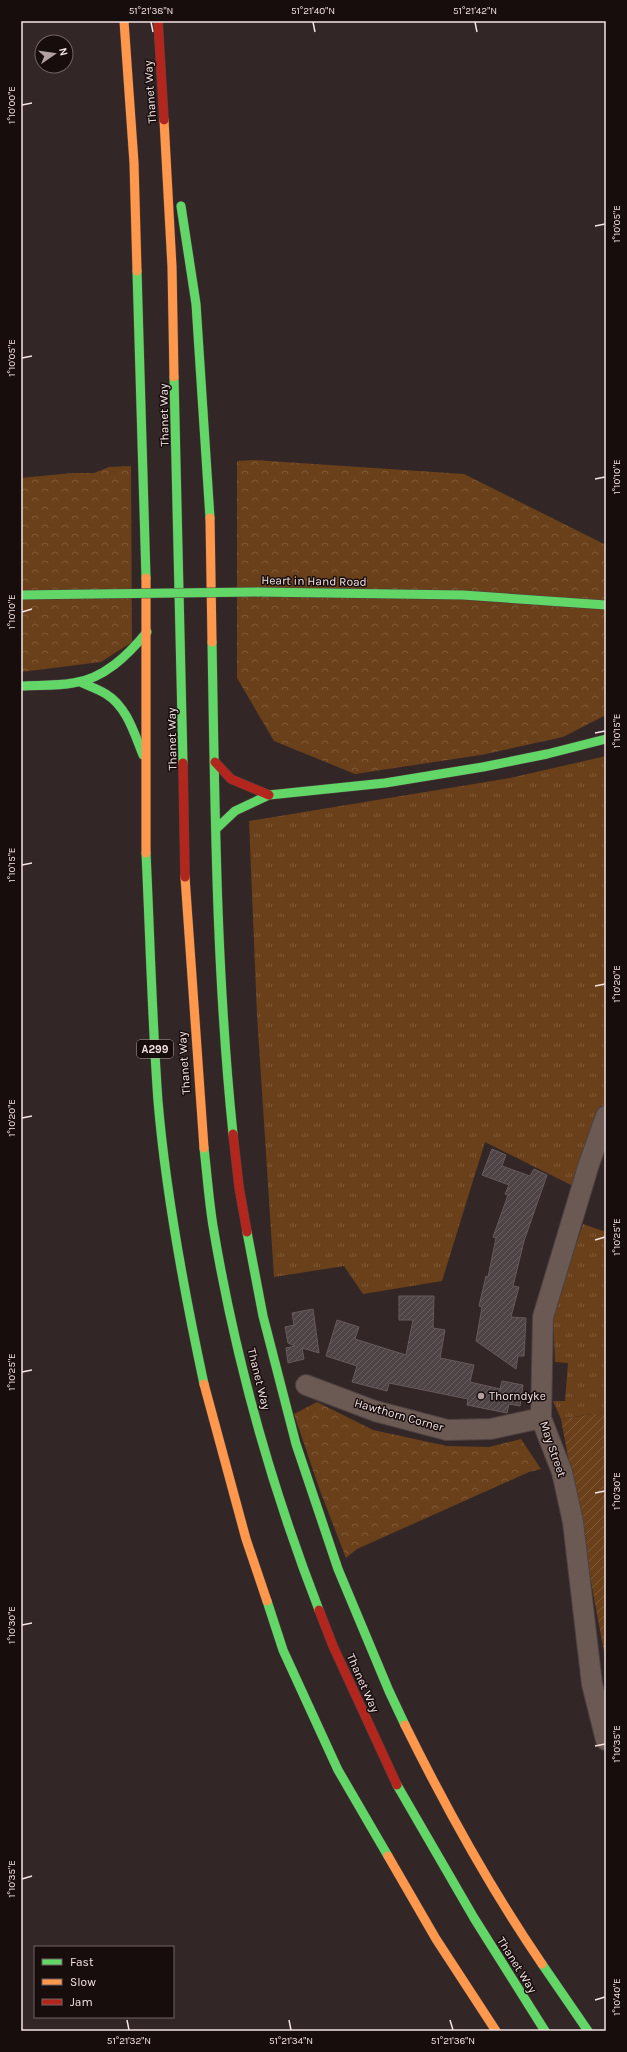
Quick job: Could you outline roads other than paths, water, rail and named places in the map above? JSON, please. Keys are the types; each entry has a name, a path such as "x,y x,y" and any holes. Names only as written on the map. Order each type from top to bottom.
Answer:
{"main road":[{"name":"Thanet Way","path":"124,21 134,163 147,632 146,850 158,1101 168,1188 185,1296 209,1406 246,1539 283,1650 338,1770 436,1939 496,2031"},
{"name":"Thanet Way","path":"158,21 172,267 186,902 201,1123 213,1226 239,1351 266,1462 297,1553 333,1646 403,1797 474,1918 545,2031"},
{"path":"163,92 176,176"},
{"path":"180,199 195,291 209,500 217,828 217,896 225,1058 236,1168 266,1338 310,1494 385,1685 437,1788 499,1900 588,2031"},
{"name":"Heart in Hand Road","path":"21,595 257,592 463,595 606,605"},
{"path":"21,686 80,682 112,667 132,651 147,632"},
{"path":"80,682 107,694 119,706 131,726 146,764"},
{"path":"217,828 235,811 269,795 385,783 483,767 547,754 606,739"},
{"path":"215,762 232,779 269,795"}],"street":[{"name":"May Street","path":"606,1116 589,1164 543,1317 541,1418 562,1472 573,1522 592,1684 606,1740"},
{"name":"Hawthorn Corner","path":"306,1385 375,1410 447,1430 491,1429 541,1418"}],"place":[{"name":"Thorndyke","path":"481,1396"}]}
